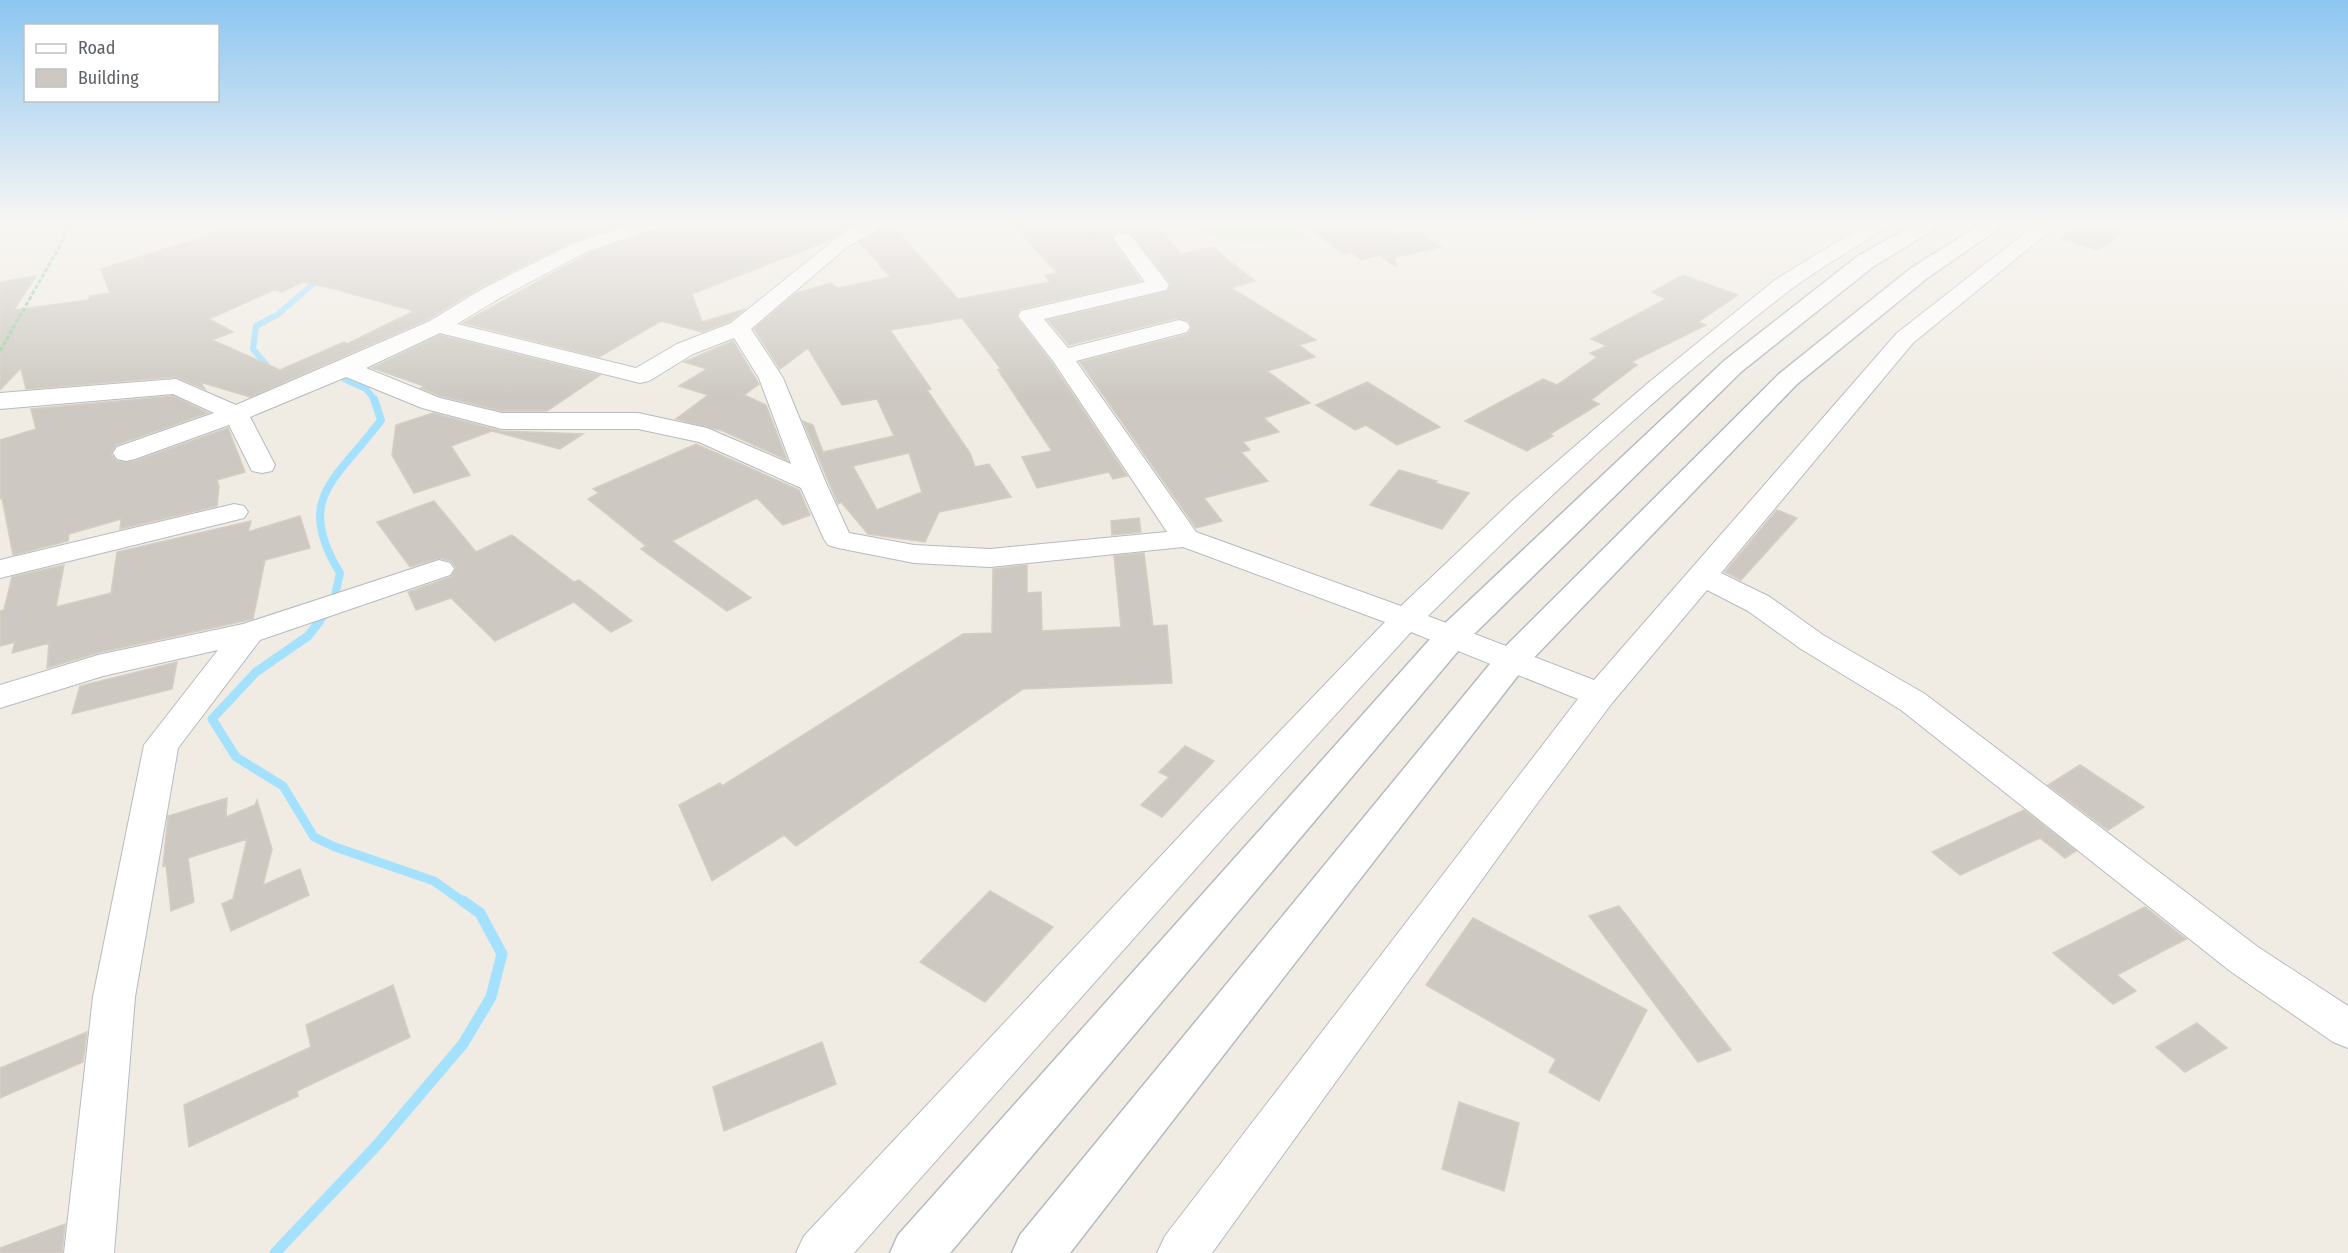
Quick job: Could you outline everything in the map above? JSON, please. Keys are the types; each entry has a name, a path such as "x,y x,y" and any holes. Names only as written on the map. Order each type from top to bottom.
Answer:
{"main road":[{"path":"916,1253 1452,636 1733,366 1841,280"},
{"path":"1038,1253 1511,661 1788,379 1910,280"}],"street":[{"path":"126,453 236,414 346,368 438,326 516,280"},
{"path":"438,326 640,376 686,349 739,328 797,280"},
{"path":"1155,280 1158,285 1029,316 1062,357 1186,538"},
{"path":"821,1253 1210,828 1406,619 1525,504 1657,388 1791,280"},
{"path":"1182,1253 1600,695 1905,338 1977,280"},
{"path":"1062,357 1179,327"},
{"path":"739,328 771,378 812,483 838,539 914,554 990,558 1088,550 1186,538 1452,636 1600,695"},
{"path":"346,368 431,403 502,421 638,421 706,436 812,483"},
{"path":"0,401 176,386 236,414 262,465"},
{"path":"0,569 234,512"},
{"path":"0,697 98,666 249,633 439,568"},
{"path":"1702,575 1759,604 1812,642 1913,702 2244,959 2348,1029"},
{"path":"89,1253 114,997 161,745 249,633"}],"path":[{"path":"0,351 40,280"}],"building":[{"path":"33,280 14,310 88,300 90,296 110,293 105,280 494,280 429,319 250,397 200,382 205,389 176,377 26,389 21,368 0,390 0,282","holes":["303,282 414,311 347,344 344,342 280,370 212,340 233,332 209,319 274,290 282,292"]},
{"path":"540,280 727,280 692,294 702,322 745,309 730,321 702,332 661,321 599,357 463,323"},
{"path":"874,280 941,280 958,299 1050,282 1049,280 1141,281 1020,309 1016,316 1051,362 1127,476 1113,479 1109,472 1037,488 1022,457 1052,451 998,370 1001,369 962,318 890,330 931,389 927,390 970,453 975,467 989,464 1011,497 939,512 925,542 868,534 841,502 838,504 803,421 813,425 823,452 894,436 877,399 842,405 808,348 780,369 754,329 796,293 831,283 838,288","holes":["909,453 922,492 877,510 853,466"]},
{"path":"1168,280 1254,280 1231,288 1316,340 1299,345 1315,357 1267,371 1310,403 1264,418 1279,432 1243,442 1250,450 1241,452 1268,481 1204,498 1222,521 1196,528 1080,362 1188,334 1192,328 1189,321 1178,318 1069,345 1048,320 1168,291 1171,284"},
{"path":"1673,280 1698,280 1738,295 1698,322 1706,325 1631,362 1637,365 1591,400 1599,404 1527,451 1465,421 1543,379 1557,385 1597,357 1590,353 1607,346 1591,339 1666,299 1652,292"},
{"path":"440,335 600,375 547,411 502,411 441,396 421,388 424,386 372,368"},
{"path":"733,341 759,384 744,395 766,405 787,460 723,431 676,419 708,395 679,386 707,369 684,362"},
{"path":"1367,382 1440,427 1397,445 1366,425 1355,430 1316,405"},
{"path":"173,396 208,413 116,445 111,454 117,461 135,461 228,428 245,472 217,480 219,487 217,506 120,529 121,519 69,534 68,541 13,555 2,498 0,499 0,440 36,429 31,409"},
{"path":"433,413 501,431 583,434 560,449 492,431 451,446 470,475 414,493 392,455 396,425"},
{"path":"696,444 799,490 810,515 783,525 757,498 672,541 751,598 727,611 641,549 646,546 588,499 599,493 593,489"},
{"path":"1399,470 1469,493 1442,529 1370,505"},
{"path":"434,501 476,552 512,535 574,582 579,580 632,621 611,632 574,602 495,641 451,598 416,610 408,592 451,577 456,568 451,561 440,558 410,567 377,522"},
{"path":"1777,510 1797,518 1741,580 1725,572"},
{"path":"300,516 310,548 265,560 253,619 97,653 47,668 49,643 12,653 15,642 0,646 0,611 4,610 12,577 64,565 56,607 111,593 117,552 251,521 248,532"},
{"path":"1139,518 1141,532 1112,535 1111,521"},
{"path":"1144,553 1153,626 1167,625 1172,683 1023,689 796,846 784,835 712,881 679,805 720,783 722,786 963,634 992,633 993,569 1027,565 1027,593 1041,592 1042,631 1121,627 1114,556"},
{"path":"177,662 172,689 72,714 80,686"},
{"path":"1185,746 1214,761 1162,817 1141,805 1169,777 1159,772"},
{"path":"2080,765 2144,807 2108,830 2048,785"},
{"path":"227,798 226,817 255,805 257,800 272,849 263,885 300,869 309,895 231,931 222,904 233,899 247,839 188,858 194,902 171,911 166,865 163,866 168,816"},
{"path":"2024,810 2076,851 2065,858 2040,838 1960,875 1932,852"},
{"path":"990,891 1053,927 985,1002 920,962"},
{"path":"1619,906 1731,1050 1698,1062 1589,916"},
{"path":"2145,907 2186,939 2117,975 2136,991 2113,1004 2053,953"},
{"path":"1473,918 1647,1010 1599,1101 1549,1072 1556,1059 1426,985"},
{"path":"393,985 410,1037 297,1091 298,1096 189,1147 184,1105 311,1047 306,1025"},
{"path":"2197,1023 2227,1048 2185,1072 2156,1047"},
{"path":"87,1032 83,1062 0,1098 0,1068"},
{"path":"822,1042 836,1084 724,1131 713,1087"},
{"path":"1459,1102 1519,1123 1504,1191 1442,1169"},
{"path":"65,1224 62,1253 0,1253 0,1248"}],"waterway":[{"path":"269,368 253,349 256,326 277,315 317,280"},
{"path":"344,379 366,389 375,400"},
{"path":"318,623 333,604 340,573 327,547 321,525 321,507 327,490 337,474 381,420 374,399"},
{"path":"319,622 308,636 256,672 212,719 236,757 283,786 314,837 335,847 434,881 465,903"},
{"path":"275,1253 378,1144 463,1044 491,997 502,954 480,913 463,901"}]}
